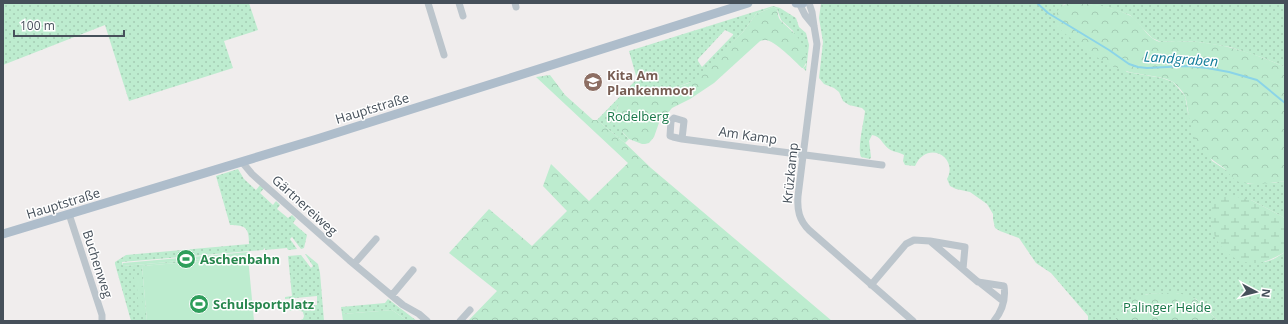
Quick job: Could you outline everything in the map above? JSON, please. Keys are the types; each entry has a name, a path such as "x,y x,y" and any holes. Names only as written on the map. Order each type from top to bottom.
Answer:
{"main road":[{"name":"Hauptstraße","path":"3,234 242,162 748,3"},
{"path":"796,3 803,3"}],"street":[{"path":"428,3 444,55"},
{"path":"459,3 463,16"},
{"name":"Krüzkamp","path":"799,3 805,15 814,26"},
{"name":"Krüzkamp","path":"810,3 817,44 797,207 798,214 801,221 809,230 913,321"},
{"name":"Am Kamp","path":"682,138 882,165"},
{"name":"Gärtnereiweg","path":"242,162 252,174 354,264 403,305 419,314 426,321"},
{"name":"Buchenweg","path":"70,214 102,315 102,321"},
{"path":"354,264 376,239"},
{"path":"871,285 906,244 914,240 965,247 963,269"},
{"path":"930,241 1003,301"},
{"path":"392,295 413,270"},
{"path":"978,282 1004,286 1001,311 994,321"},
{"path":"460,321 470,310"}],"green space":[{"path":"3,3 249,3 258,30 224,41 233,68 129,101 105,25 3,65"},
{"path":"821,3 1069,3 1062,5 1127,72 1162,78 1173,82 1185,96 1188,113 1212,161 1248,184 1285,181 1285,218 1251,200 1211,218 1215,236 1265,262 1274,259 1285,252 1285,321 1218,321 1196,299 1176,293 1147,294 1124,304 1115,321 1088,321 1088,316 1051,273 1036,263 1019,238 995,228 993,214 987,204 970,192 950,186 947,179 950,171 949,164 940,154 934,152 927,154 920,158 915,166 905,165 903,161 904,155 891,150 877,137 872,135 869,141 870,159 861,157 860,142 865,111 862,108 849,105 843,101 839,92 824,84 819,78 823,42 819,18"},
{"path":"1069,3 1115,9 1129,15 1137,21 1156,41 1198,42 1220,45 1253,54 1285,67 1285,181 1253,184 1241,183 1235,180 1198,145 1191,126 1185,96 1175,83 1164,78 1137,74 1116,68 1098,58 1057,27 1057,12 1061,7"},
{"path":"1082,3 1285,3 1285,67 1264,58 1230,47 1199,42 1161,42 1152,38 1130,15 1110,8"},
{"path":"773,6 780,8 796,18 799,27 806,33 809,45 806,71 803,68 806,65 793,31 781,20 777,9 773,7 756,14 743,32 702,74 693,81 675,88 649,87 618,105 615,115 623,133 629,139 625,143 597,120 637,79 629,51","holes":["725,30 733,35 702,67 698,59"]},
{"name":"Rodelberg","path":"773,7 777,9 780,20 796,35 802,44 806,54 803,68 784,51 773,43 765,40 759,42 714,83 690,99 672,108 667,114 661,117 654,137 649,143 642,144 629,139 619,128 615,119 618,105 629,94 649,87 675,88 689,83 743,32 756,14"},
{"path":"550,75 565,95 593,120 597,120 625,143 651,168 832,321 468,321 497,291 449,253 489,209 532,246 567,211 543,186 551,164 589,201 628,163 536,77"},
{"path":"238,169 244,179 256,190 261,184 265,187 260,193 273,205 276,201 280,205 277,209 288,218 292,215 296,219 293,223 307,235 304,248 301,249 292,237 290,239 297,249 288,250 287,248 265,250 265,248 263,250 122,262 123,266 248,255 248,257 142,266 147,321 131,321 115,262 126,255 249,244 246,228 230,225 216,176"},
{"path":"1228,195 1251,200 1285,218 1285,252 1264,262 1257,263 1238,260 1223,248 1217,241 1213,232 1211,213 1216,200"},
{"name":"Aschenbahn","path":"248,252 248,255 123,266 123,263"},
{"path":"305,254 318,264 324,321 298,321 303,319 303,312 296,309 290,311 289,307 317,305 317,296 285,299 285,297 292,296 288,256 301,255 311,268 313,266"},
{"name":"Schulsportplatz","path":"248,257 254,321 147,321 142,266"},
{"path":"134,277 142,277 143,286 141,287 144,314 139,315 137,287 135,287"},
{"name":"Palinger Heide","path":"1148,294 1184,294 1196,299 1218,321 1115,321 1124,304 1135,297"},
{"path":"388,299 417,321 408,321 392,310 342,314 341,307 385,303"},
{"path":"392,310 408,321 343,321 342,314"}],"waterway":[{"name":"Landgraben","path":"1037,3 1048,13 1129,64 1147,68 1187,66 1229,72 1257,80 1285,103"}],"place":[{"name":"Kita Am Plankenmoor","path":"593,82"},
{"name":"Aschenbahn","path":"186,259"},
{"name":"Schulsportplatz","path":"199,304"}]}
